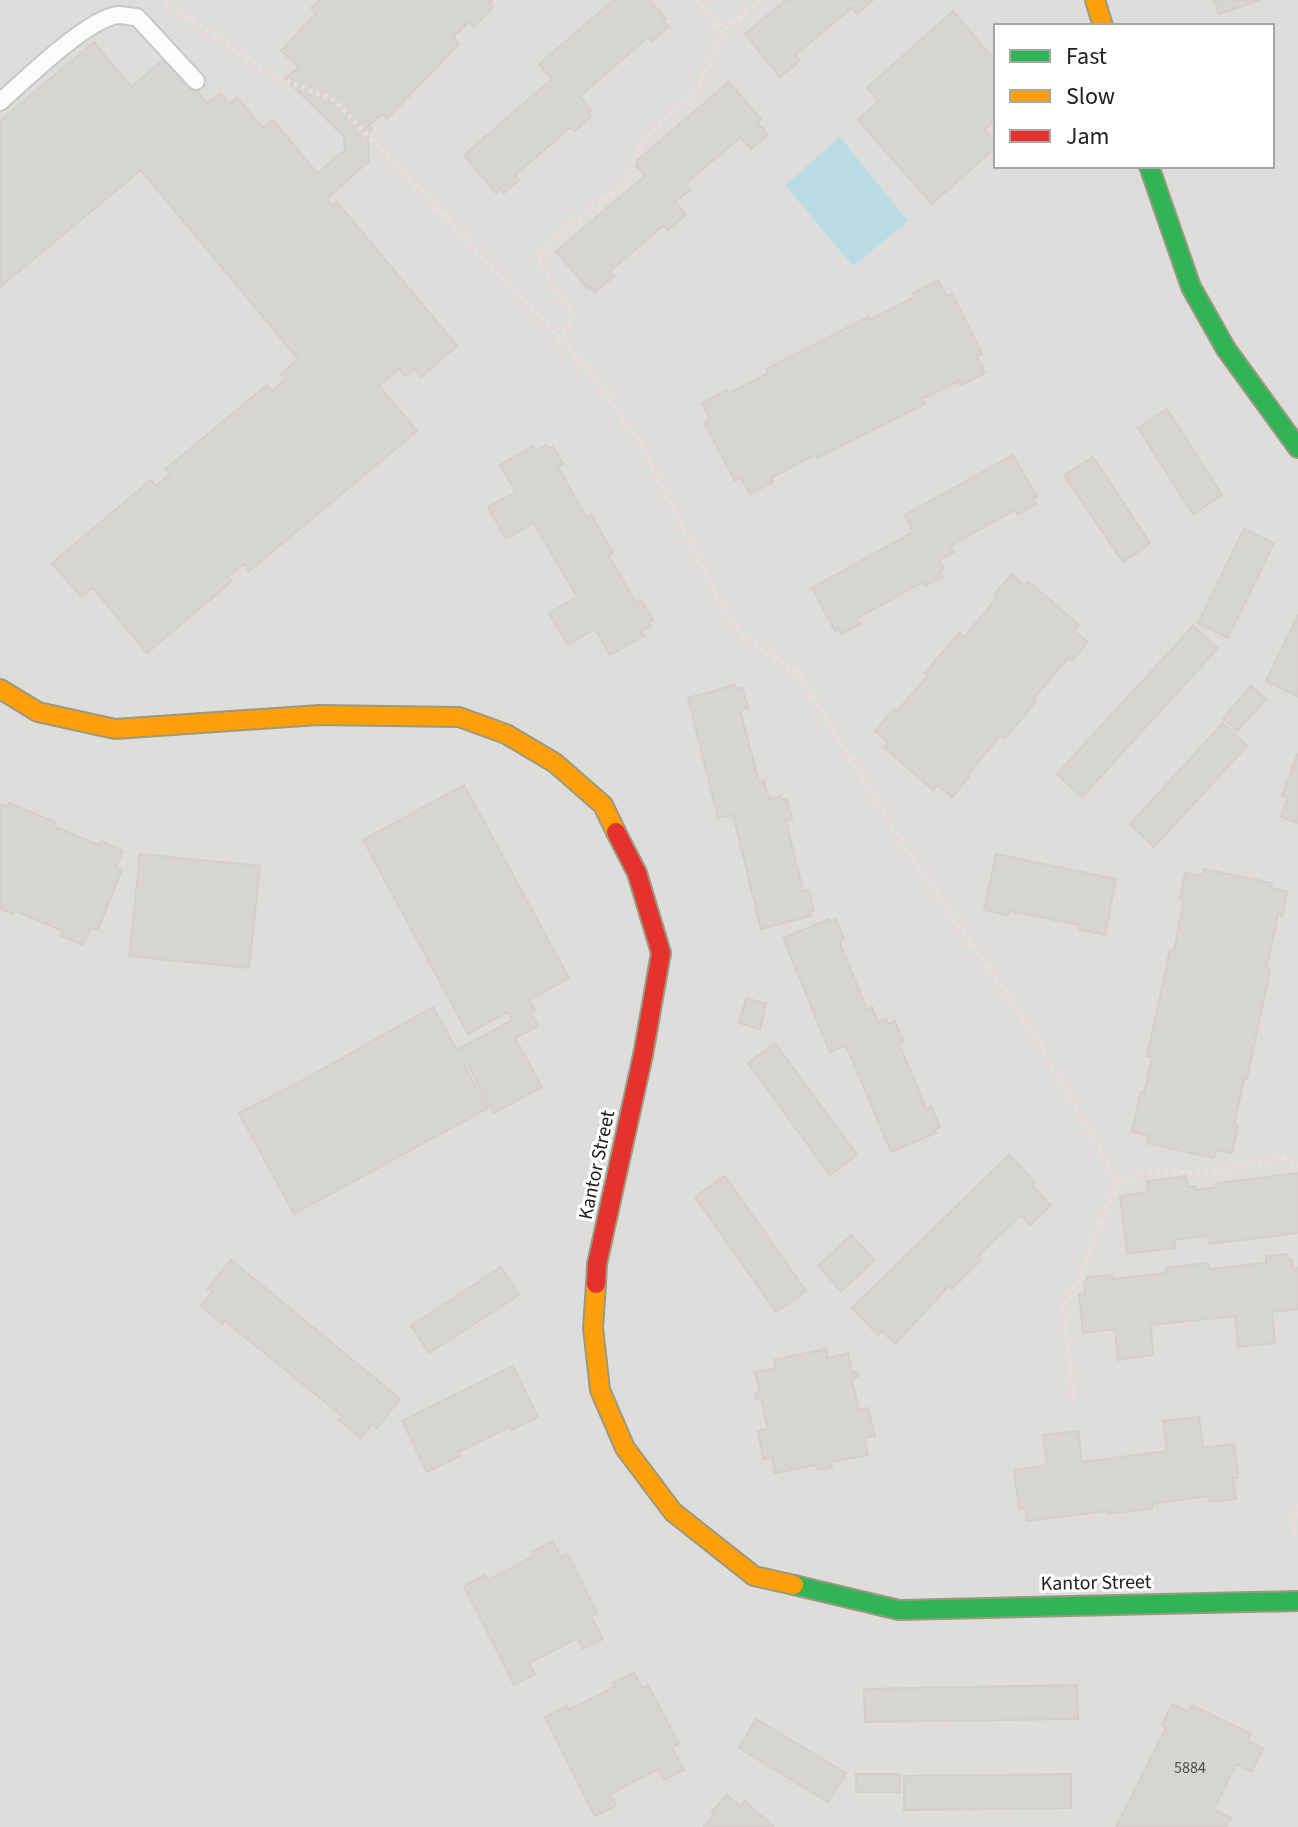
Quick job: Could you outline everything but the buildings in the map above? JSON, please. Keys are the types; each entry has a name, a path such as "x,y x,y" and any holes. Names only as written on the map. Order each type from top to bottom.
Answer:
{"street":[{"path":"1095,0 1102,24"},
{"path":"1150,168 1191,287 1226,349 1298,448"},
{"name":"Kantor Street","path":"0,689 38,712 115,729 319,715 459,717 506,734 555,763 603,805 637,873 661,953 643,1055 597,1264 593,1328 600,1390 625,1448 673,1512 754,1576 899,1610 1298,1601"}],"lane":[{"path":"0,102 66,44 117,15 137,17 196,81"}],"path":[{"path":"154,0 176,9 271,75 334,100 583,363 639,440 726,614 740,634 799,674 902,843 1035,1036 1117,1180 1083,1272 1063,1306 1074,1401"},
{"path":"695,0 723,31"},
{"path":"558,338 573,317 537,259 552,240 626,183 639,144 698,89 723,31 761,0"},
{"path":"1117,1180 1164,1171 1200,1174 1283,1158 1298,1166"},
{"path":"1298,1504 1291,1533 1298,1534"}],"shaded area":[{"path":"0,0 1298,0 1298,1827 0,1827"}],"water":[{"path":"840,137 908,221 853,266 785,185"}],"traffic: fast":[{"path":"1150,168 1191,287 1226,349 1298,448"},
{"path":"794,1585 899,1610 1298,1601"}],"traffic: slow":[{"path":"1095,0 1102,24"},
{"path":"0,689 38,712 115,729 319,715 459,717 506,734 555,763 603,805 616,832"},
{"path":"596,1284 593,1328 600,1390 625,1448 673,1512 754,1576 794,1585"}],"traffic: jam":[{"path":"596,1284 597,1264 643,1055 661,953 637,873 616,832"}]}
